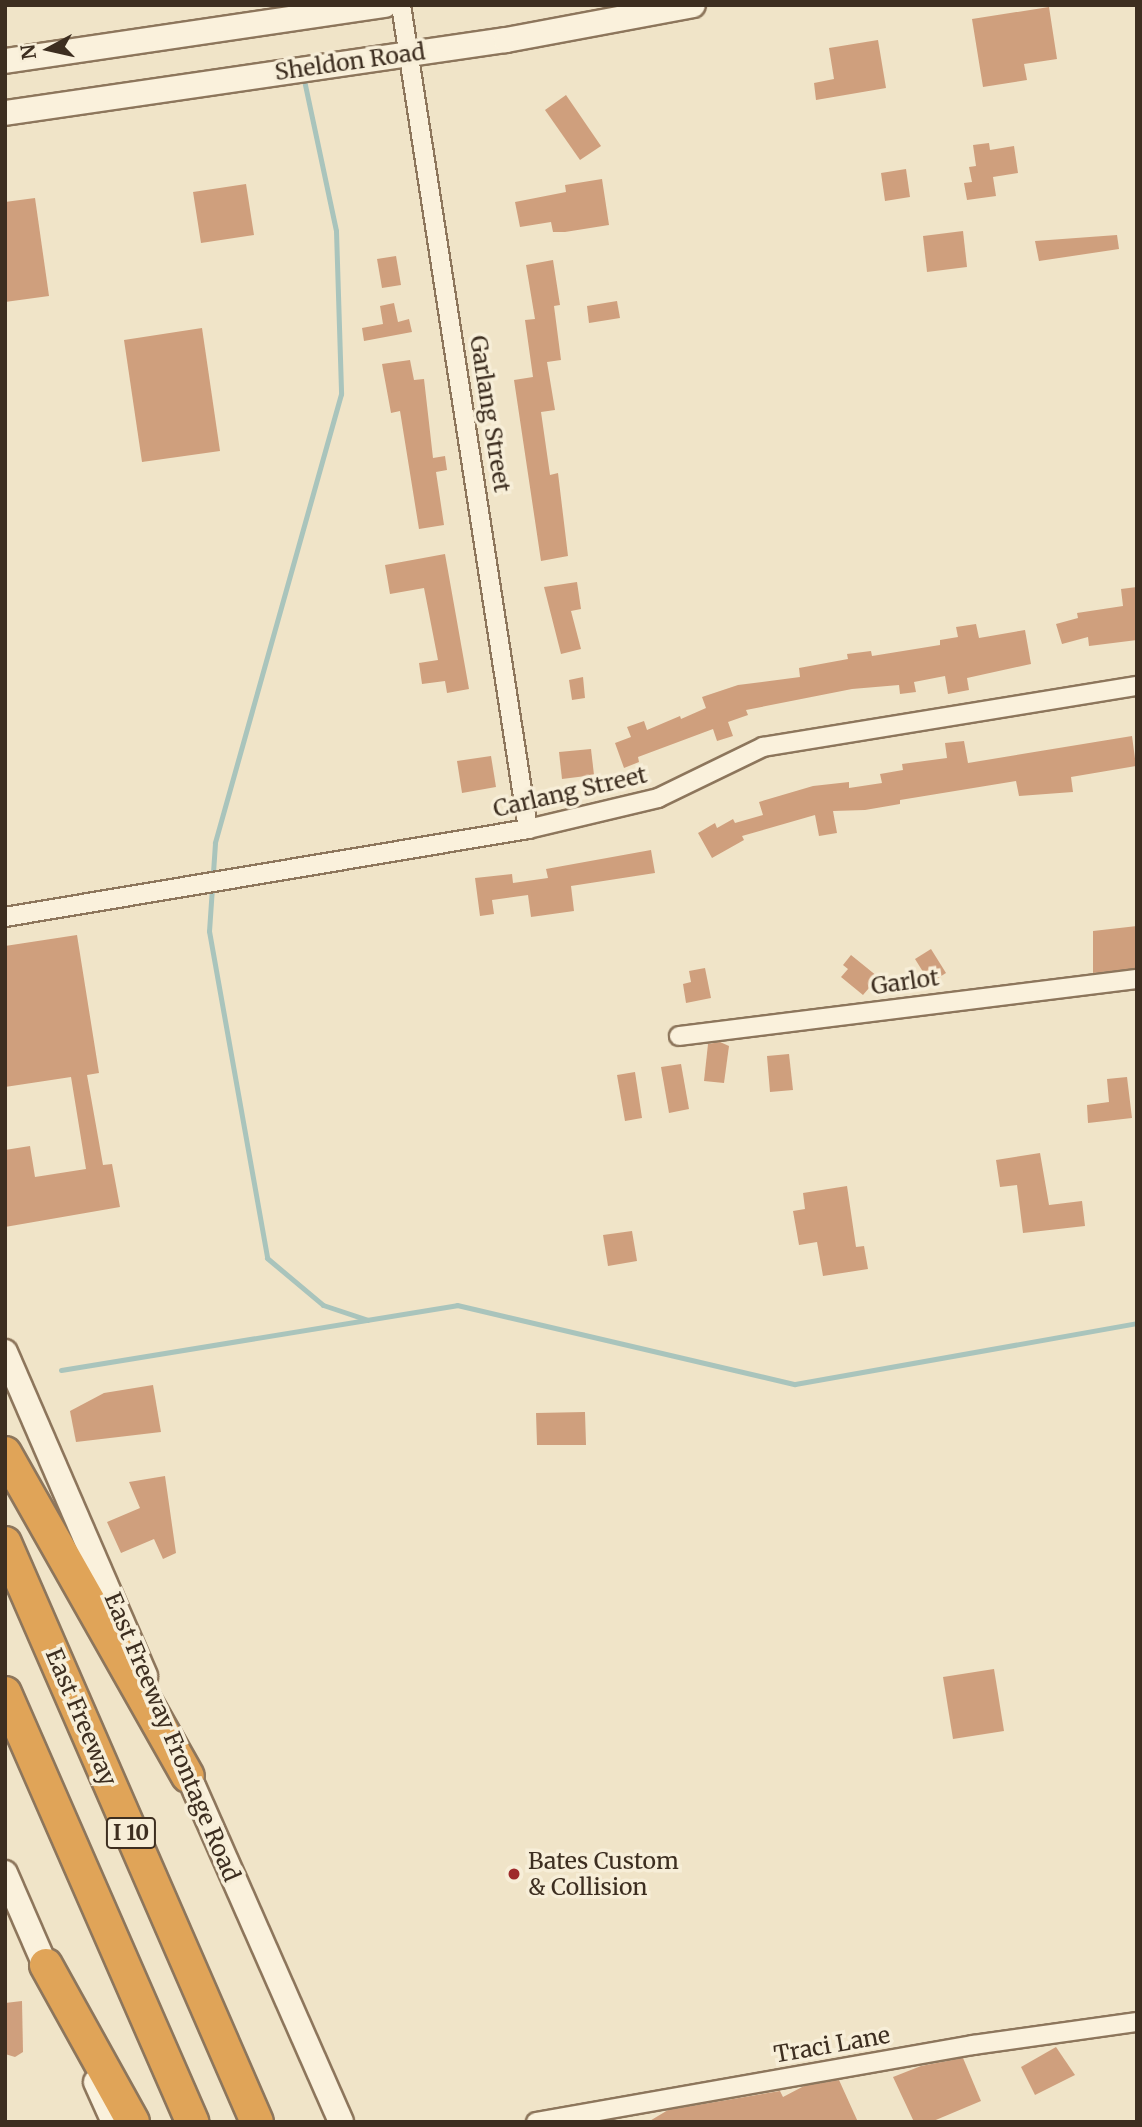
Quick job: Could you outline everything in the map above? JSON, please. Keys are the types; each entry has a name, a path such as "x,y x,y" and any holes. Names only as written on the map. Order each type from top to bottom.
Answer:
{"highway":[{"path":"5,1453 188,1776"},
{"name":"East Freeway","path":"5,1544 257,2122"},
{"name":"I 10","path":"5,1693 192,2122"},
{"path":"46,1965 133,2122"}],"main road":[{"path":"5,61 384,5"},
{"name":"Sheldon Road","path":"5,113 506,40 693,5"},
{"name":"East Freeway Frontage Road","path":"5,1352 341,2122"},
{"path":"5,1873 114,2122"}],"street":[{"name":"Garlang Street","path":"401,5 528,830"},
{"name":"Carlang Street","path":"5,917 528,830 657,798 764,747 1137,686"},
{"name":"Garlot","path":"679,1036 1137,979"},
{"name":"Traci Lane","path":"536,2122 973,2045 1137,2022"}],"building":[{"path":"1049,7 1057,59 1024,64 1027,80 983,87 972,19"},
{"path":"878,40 886,88 816,100 814,83 834,79 829,48"},
{"path":"566,95 601,146 580,160 545,110"},
{"path":"989,143 990,150 1014,146 1018,173 993,177 996,196 967,200 964,183 972,182 969,167 976,166 973,145"},
{"path":"906,169 910,197 885,201 881,173"},
{"path":"602,179 609,225 565,232 553,232 551,222 520,227 515,202 566,192 565,185"},
{"path":"246,184 254,235 201,243 193,192"},
{"path":"35,198 49,296 5,302 5,202"},
{"path":"963,231 967,267 927,272 923,236"},
{"path":"1117,235 1119,249 1039,261 1035,241"},
{"path":"396,256 401,285 382,288 377,259"},
{"path":"553,260 560,305 554,306 561,360 547,362 555,410 541,412 550,475 558,473 568,556 541,561 514,380 533,377 525,320 535,319 526,265"},
{"path":"617,301 620,318 589,323 587,306"},
{"path":"394,303 398,322 409,319 412,332 364,341 362,328 383,324 380,306"},
{"path":"202,328 220,451 142,462 124,340"},
{"path":"410,360 414,380 424,379 433,458 445,456 447,470 436,472 444,525 419,529 400,411 391,413 382,364"},
{"path":"445,554 469,689 447,693 445,681 422,684 419,663 438,660 424,588 390,594 385,565"},
{"path":"577,582 581,609 571,611 581,649 561,654 544,587"},
{"path":"1137,587 1137,640 1089,646 1088,637 1062,644 1056,624 1078,618 1077,613 1123,606 1121,589"},
{"path":"976,624 979,638 1025,630 1031,664 967,678 969,690 948,694 945,676 914,682 916,692 900,694 899,685 852,689 746,710 748,715 728,722 733,736 717,741 713,729 638,757 639,762 624,768 615,743 631,737 627,727 644,721 647,730 680,716 681,719 706,708 702,697 738,685 800,677 799,668 848,659 847,654 871,651 872,656 940,645 940,640 958,637 956,627"},
{"path":"583,677 585,698 572,700 569,680"},
{"path":"1132,736 1136,766 1071,777 1073,792 1019,796 1016,781 900,800 900,804 865,810 833,811 837,833 819,836 815,815 742,836 744,840 712,858 698,833 715,823 717,828 733,819 735,823 763,815 759,802 813,786 849,782 849,788 882,783 880,774 903,770 902,764 947,758 945,743 964,741 968,763"},
{"path":"591,749 594,775 562,779 559,752"},
{"path":"491,756 496,787 462,793 457,761"},
{"path":"651,850 655,873 571,886 574,911 531,917 528,895 492,900 494,914 480,916 475,878 512,874 513,883 548,878 546,869"},
{"path":"1137,926 1137,968 1093,973 1093,931"},
{"path":"77,935 99,1073 87,1075 103,1165 112,1164 120,1207 5,1227 5,1150 30,1146 35,1177 86,1169 71,1077 5,1087 5,946"},
{"path":"931,949 946,973 930,983 915,959"},
{"path":"851,955 888,985 879,997 869,988 863,995 841,977 848,969 843,965"},
{"path":"705,968 711,998 686,1003 683,984 691,982 689,971"},
{"path":"720,1042 729,1046 724,1083 704,1081 708,1044"},
{"path":"789,1054 793,1090 770,1092 767,1056"},
{"path":"681,1064 689,1109 669,1113 661,1067"},
{"path":"635,1072 642,1118 625,1121 617,1075"},
{"path":"1127,1077 1132,1118 1088,1123 1087,1105 1109,1102 1107,1079"},
{"path":"1040,1153 1049,1205 1082,1201 1085,1226 1023,1233 1017,1185 1000,1187 996,1160"},
{"path":"847,1186 856,1247 864,1246 868,1269 823,1276 817,1242 799,1245 793,1211 805,1209 803,1193"},
{"path":"632,1231 637,1261 608,1266 603,1235"},
{"path":"153,1385 161,1432 76,1442 70,1411 104,1393"},
{"path":"585,1412 586,1445 537,1445 536,1413"},
{"path":"165,1476 176,1553 163,1559 154,1539 121,1553 107,1522 140,1508 129,1482"},
{"path":"994,1669 1004,1731 953,1739 943,1677"},
{"path":"22,2001 23,2052 15,2057 5,2054 5,2003"},
{"path":"1056,2047 1075,2075 1035,2095 1021,2067"},
{"path":"963,2058 981,2101 931,2122 914,2122 893,2077 921,2066"},
{"path":"839,2080 858,2122 648,2122 668,2110 780,2091 783,2097 804,2086"}],"waterway":[{"path":"304,80 336,231 341,394 215,843 209,931 267,1258 323,1305 368,1320"},
{"path":"61,1370 457,1305 795,1384 1137,1323"}],"place":[{"name":"Bates Custom & Collision","path":"514,1874"}]}
